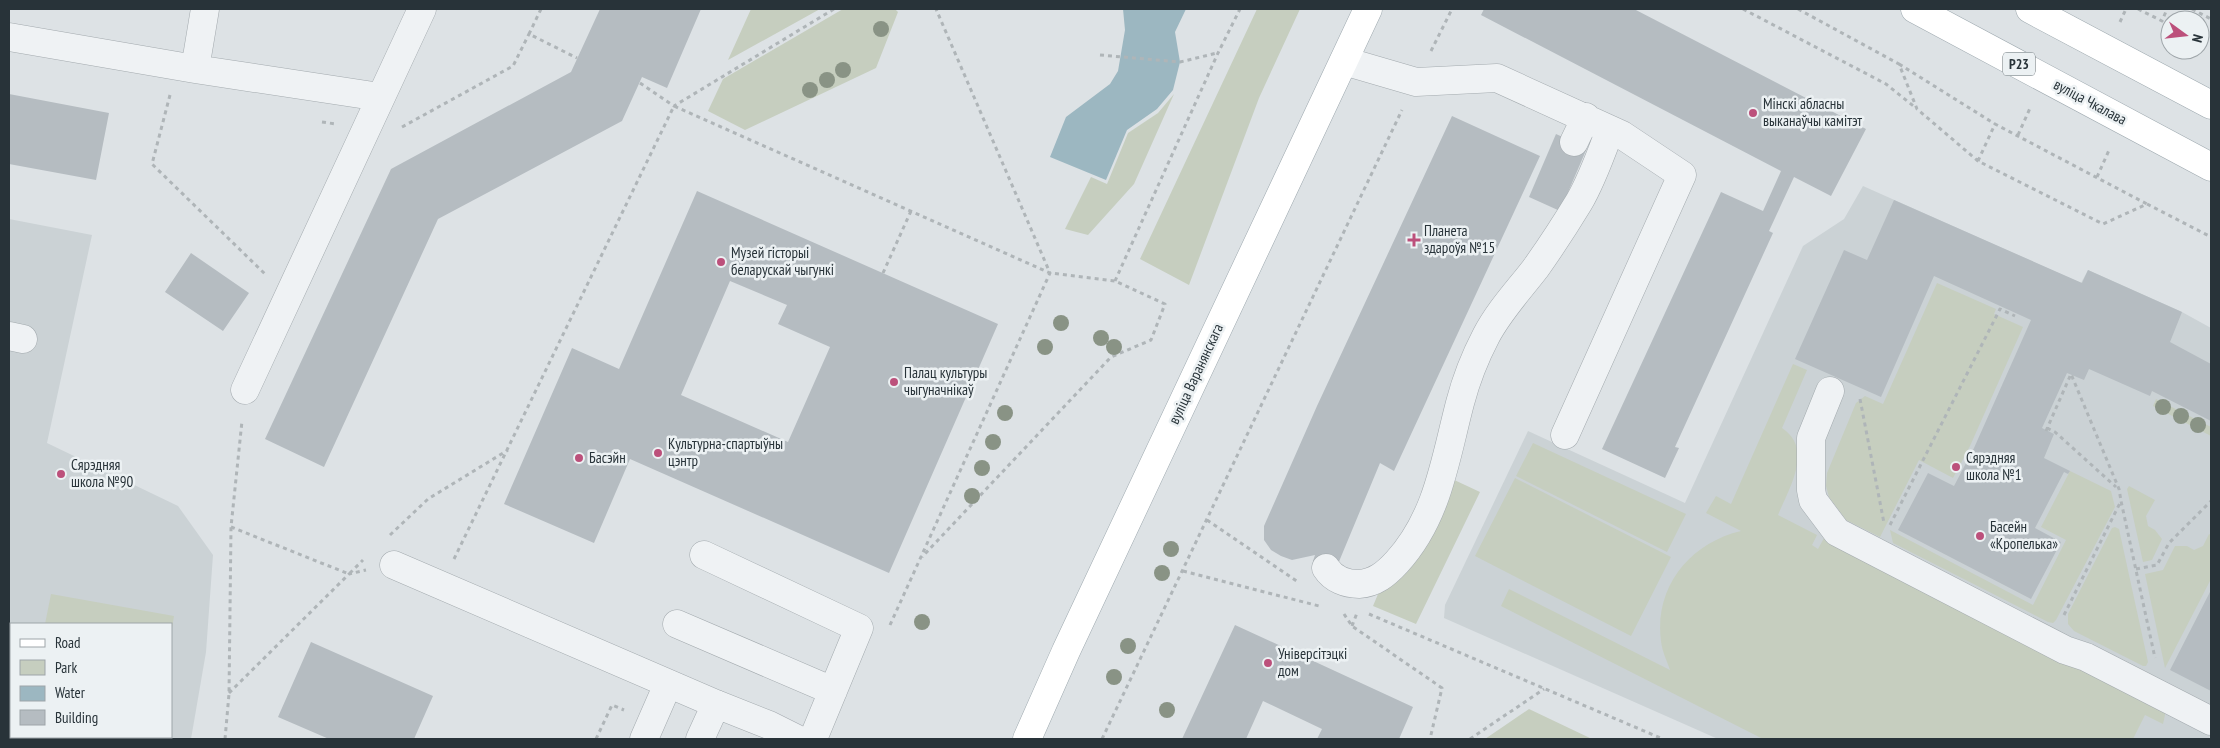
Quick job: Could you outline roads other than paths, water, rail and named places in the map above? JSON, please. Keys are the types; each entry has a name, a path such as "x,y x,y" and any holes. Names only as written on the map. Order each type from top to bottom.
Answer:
{"main road":[{"name":"вуліца Варанянскага","path":"1027,739 1070,642 1368,9"},
{"name":"вуліца Чкалава","path":"1915,9 2211,167"},
{"path":"2030,9 2211,105"}],"lane":[{"path":"195,69 206,9"},
{"path":"245,390 422,9"},
{"path":"9,37 195,69 380,96"},
{"path":"1344,61 1416,82 1497,78 1622,135 1682,175 1566,436"},
{"path":"1574,142 1586,117"},
{"path":"1326,568 1341,581 1353,584 1366,584 1379,579 1389,571 1417,536 1436,496 1460,401 1486,335 1506,305 1535,268 1579,201 1610,130"},
{"path":"1830,391 1811,438 1811,490 1813,500 1837,532 2066,650 2086,657 2211,721"},
{"path":"704,556 859,628 813,739"},
{"path":"382,559 441,587 716,704 766,732 797,739"},
{"path":"677,624 833,691"},
{"path":"644,739 668,684"},
{"path":"700,739 716,704"}],"water":[{"path":"1123,9 1186,9 1175,32 1180,62 1173,90 1157,109 1127,130 1106,180 1050,157 1066,117 1110,84 1118,71 1125,30"}],"place":[{"name":"Мінскі абласны выканаўчы камітэт","path":"1753,113"},
{"name":"Планета здароўя №15","path":"1414,240"},
{"name":"Музей гісторыі беларускай чыгункі","path":"721,262"},
{"name":"Палац культуры чыгуначнікаў","path":"894,382"},
{"name":"Культурна-спартыўны цэнтр","path":"658,453"},
{"name":"Басэйн","path":"579,458"},
{"name":"Сярэдняя школа №1","path":"1956,467"},
{"name":"Сярэдняя школа №90","path":"61,474"},
{"name":"Басейн «Кропелька»","path":"1980,536"},
{"name":"Універсітэцкі дом","path":"1268,663"}]}
